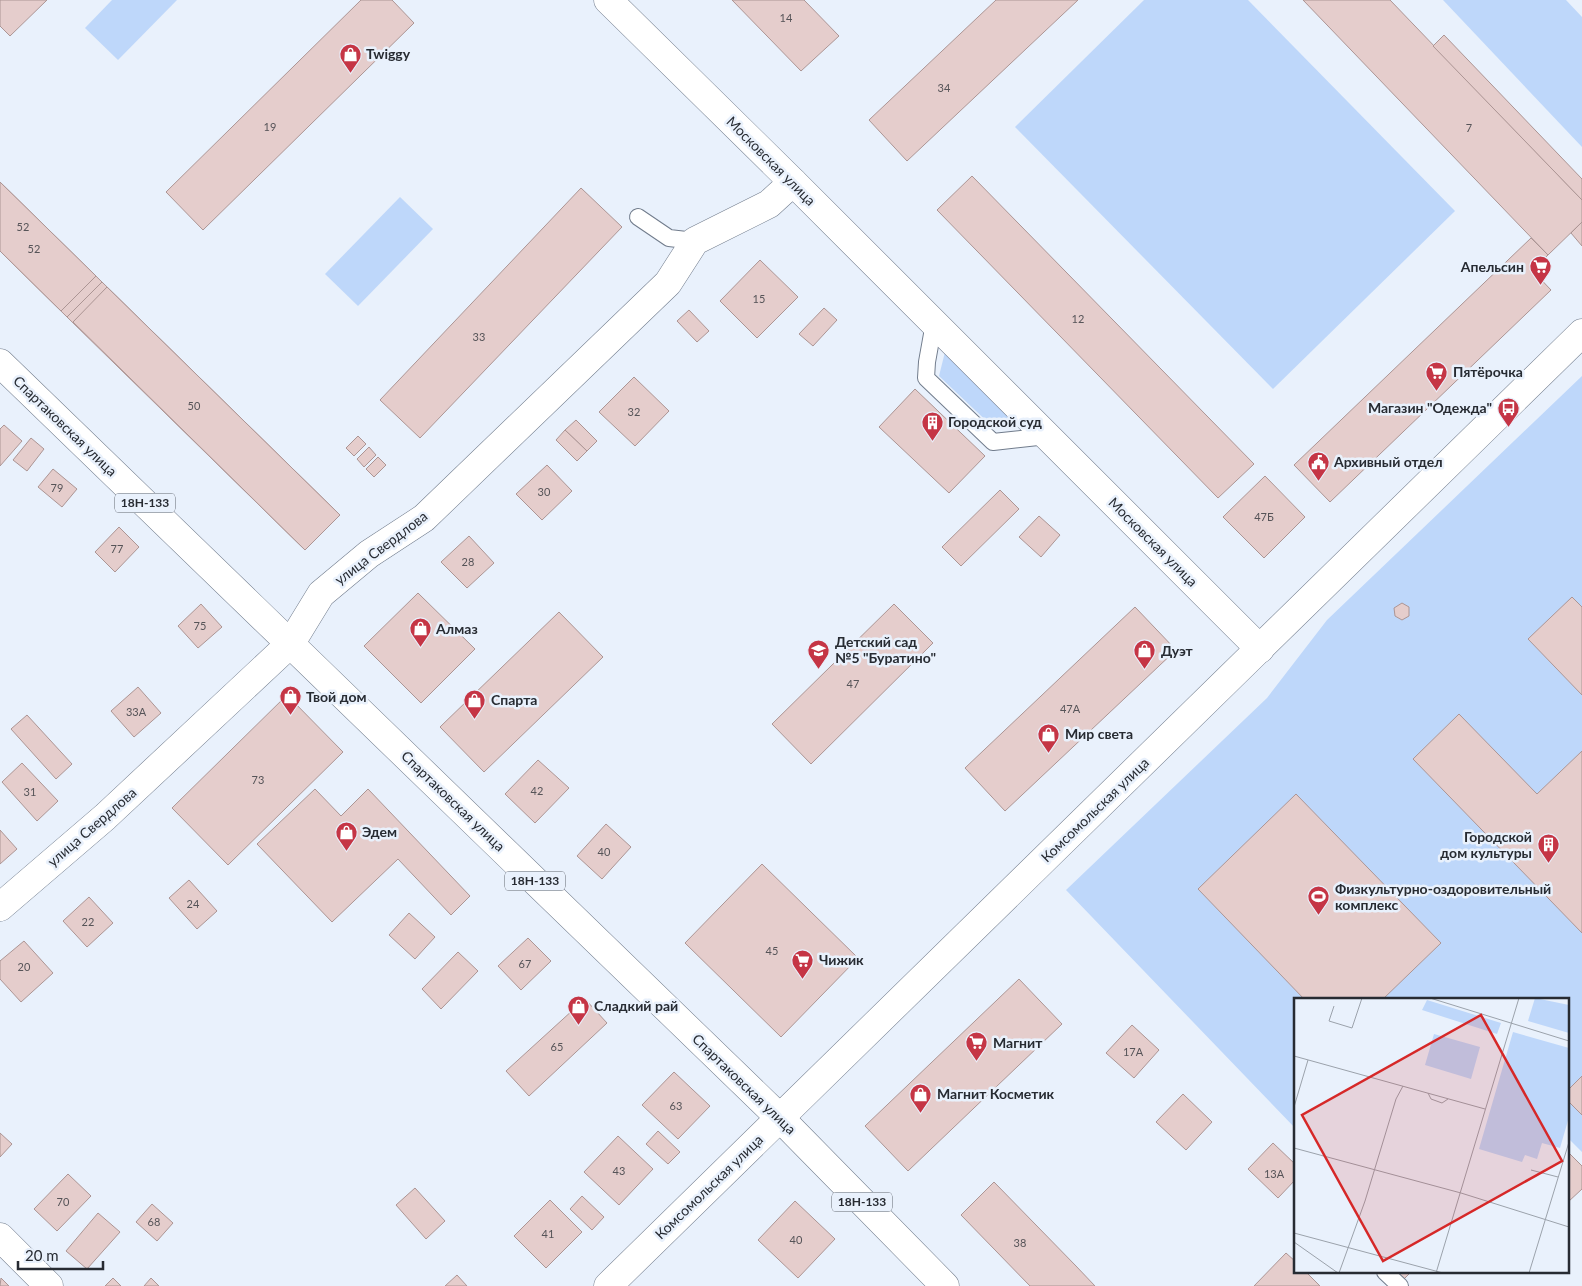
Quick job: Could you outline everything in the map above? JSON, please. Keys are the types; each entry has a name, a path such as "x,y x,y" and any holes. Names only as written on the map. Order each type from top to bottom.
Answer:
{"street":[{"name":"Московская улица","path":"608,0 793,182 1260,649"},
{"path":"695,241 769,204 793,182"},
{"name":"улица Свердлова","path":"0,907 106,817 291,644 322,594 369,554 424,518 668,283 695,241"},
{"name":"Комсомольская улица","path":"608,1286 1582,333"},
{"name":"Спартаковская улица","path":"0,363 780,1118 945,1286"},
{"path":"0,1237 49,1286"}],"lane":[{"path":"638,217 669,238 695,241"},
{"path":"934,323 926,378 993,442 1046,436"},
{"path":"1388,1274 1400,1286"}],"shaded area":[{"path":"112,0 177,0 118,60 85,28"},
{"path":"1144,0 1248,0 1455,211 1273,389 1015,127"},
{"path":"1443,0 1566,0 1582,17 1582,147"},
{"path":"400,197 433,229 358,306 325,274"},
{"path":"945,352 1019,425 995,429 939,376"},
{"path":"1582,376 1582,1152 1570,1140 1570,998 1294,998 1294,1127 1066,890 1267,698 1327,620"}],"building":[{"path":"0,0 47,0 10,36 0,26"},
{"path":"361,0 392,0 414,23 203,230 166,192"},
{"path":"732,0 804,0 839,36 801,71"},
{"path":"996,0 1078,0 907,161 869,120"},
{"path":"1303,0 1390,0 1582,200 1582,222 1548,255"},
{"path":"1444,35 1582,179 1582,200 1433,46"},
{"path":"972,176 1254,464 1218,498 937,210"},
{"path":"0,182 102,282 67,317 0,251"},
{"path":"0,182 96,276 61,311 0,251"},
{"path":"581,188 622,227 420,438 380,400"},
{"path":"1582,222 1582,246 1571,233"},
{"path":"1531,238 1548,255 1532,270 1551,290 1330,502 1294,465"},
{"path":"760,260 798,297 757,338 720,301"},
{"path":"102,282 340,515 305,550 67,317"},
{"path":"107,287 340,515 305,550 73,322"},
{"path":"824,308 837,320 813,346 799,334"},
{"path":"689,310 709,331 697,342 677,321"},
{"path":"634,377 669,411 635,446 599,412"},
{"name":"Городской суд","path":"915,389 985,456 949,493 879,427"},
{"path":"576,420 597,441 587,451 565,430"},
{"path":"4,425 22,441 0,466 0,429"},
{"path":"565,430 587,451 577,461 556,440"},
{"path":"358,436 366,444 354,456 346,448"},
{"path":"31,438 44,449 27,471 13,460"},
{"path":"369,447 376,455 364,467 357,459"},
{"path":"378,457 386,465 374,477 366,469"},
{"path":"547,465 572,491 542,520 516,494"},
{"path":"53,469 77,489 62,507 38,487"},
{"path":"1265,476 1305,517 1264,558 1223,517"},
{"path":"1000,490 1019,509 961,566 942,547"},
{"path":"1039,516 1060,535 1041,557 1019,537"},
{"path":"119,527 139,547 115,572 95,552"},
{"path":"469,536 494,563 467,588 441,562"},
{"name":"Алмаз","path":"418,593 475,649 421,703 364,646"},
{"path":"1572,597 1582,607 1582,695 1528,639"},
{"path":"1402,603 1409,607 1409,616 1402,620 1395,616 1394,608"},
{"path":"201,604 222,627 198,648 178,626"},
{"path":"894,604 933,643 811,764 772,724"},
{"path":"1135,607 1176,650 1005,811 965,768"},
{"path":"559,612 603,657 484,772 440,727"},
{"path":"138,687 161,713 134,737 111,711"},
{"path":"287,695 343,752 228,865 172,808"},
{"name":"Городской дом культуры","path":"1459,714 1537,794 1582,751 1582,933 1413,759"},
{"path":"27,715 72,764 56,779 11,729"},
{"path":"538,760 569,788 535,823 505,794"},
{"path":"22,763 58,801 37,821 2,782"},
{"name":"Эдем","path":"315,789 341,816 368,789 470,896 451,915 398,859 332,922 257,844"},
{"name":"Физкультурно-оздоровительный комплекс","path":"1296,794 1441,943 1384,998 1303,998 1198,889"},
{"path":"606,824 631,847 602,879 577,856"},
{"path":"0,830 17,849 0,864"},
{"path":"762,864 858,958 781,1037 685,943"},
{"path":"189,880 217,911 197,929 169,898"},
{"path":"89,897 113,923 87,947 63,921"},
{"path":"409,913 435,937 415,959 389,935"},
{"path":"528,938 551,961 521,990 498,966"},
{"path":"24,941 53,973 21,1002 0,979 0,961"},
{"path":"458,952 478,971 441,1009 422,989"},
{"name":"Магнит","path":"1019,979 1062,1024 908,1171 865,1126"},
{"path":"585,999 607,1023 529,1096 506,1071"},
{"path":"1132,1025 1159,1050 1134,1078 1106,1053"},
{"path":"674,1072 710,1106 678,1139 642,1105"},
{"path":"1582,1076 1582,1115 1570,1103 1570,1088"},
{"path":"1183,1094 1212,1122 1186,1150 1156,1122"},
{"path":"658,1131 680,1152 668,1164 646,1144"},
{"path":"0,1133 12,1144 0,1157"},
{"path":"618,1136 653,1169 619,1205 584,1172"},
{"path":"1273,1143 1294,1163 1294,1181 1278,1198 1248,1169"},
{"path":"1570,1154 1582,1166 1582,1189 1570,1200"},
{"path":"68,1174 91,1196 57,1231 34,1209"},
{"path":"994,1182 1095,1286 1030,1286 961,1215"},
{"path":"415,1188 445,1221 426,1239 396,1205"},
{"path":"582,1196 604,1217 592,1230 570,1209"},
{"path":"550,1200 582,1232 546,1268 514,1236"},
{"path":"795,1201 835,1239 798,1278 758,1240"},
{"path":"152,1204 173,1223 157,1241 136,1222"},
{"path":"98,1213 120,1232 87,1269 66,1251"},
{"path":"1286,1253 1294,1260 1294,1274 1308,1274 1320,1286 1254,1286"},
{"path":"1395,1274 1409,1274 1402,1281"},
{"path":"457,1275 467,1286 445,1286"},
{"path":"1,1278 9,1286 0,1286"},
{"path":"113,1278 121,1286 105,1286"},
{"path":"151,1278 159,1286 144,1286"}],"place":[{"name":"Twiggy","path":"350,73"},
{"name":"Апельсин","path":"1540,286"},
{"name":"Пятёрочка","path":"1437,391"},
{"name":"Магазин \"Одежда\"","path":"1508,427"},
{"name":"Городской суд","path":"932,441"},
{"name":"Архивный отдел","path":"1318,481"},
{"name":"Алмаз","path":"420,648"},
{"name":"Детский сад №5 \"Буратино\"","path":"819,669"},
{"name":"Дуэт","path":"1145,670"},
{"name":"Твой дом","path":"290,716"},
{"name":"Спарта","path":"475,719"},
{"name":"Мир света","path":"1049,753"},
{"name":"Эдем","path":"346,851"},
{"name":"Городской дом культуры","path":"1548,864"},
{"name":"Физкультурно-оздоровительный комплекс","path":"1319,916"},
{"name":"Чижик","path":"803,979"},
{"name":"Сладкий рай","path":"578,1025"},
{"name":"Магнит","path":"977,1062"},
{"name":"Магнит Косметик","path":"921,1113"}]}
